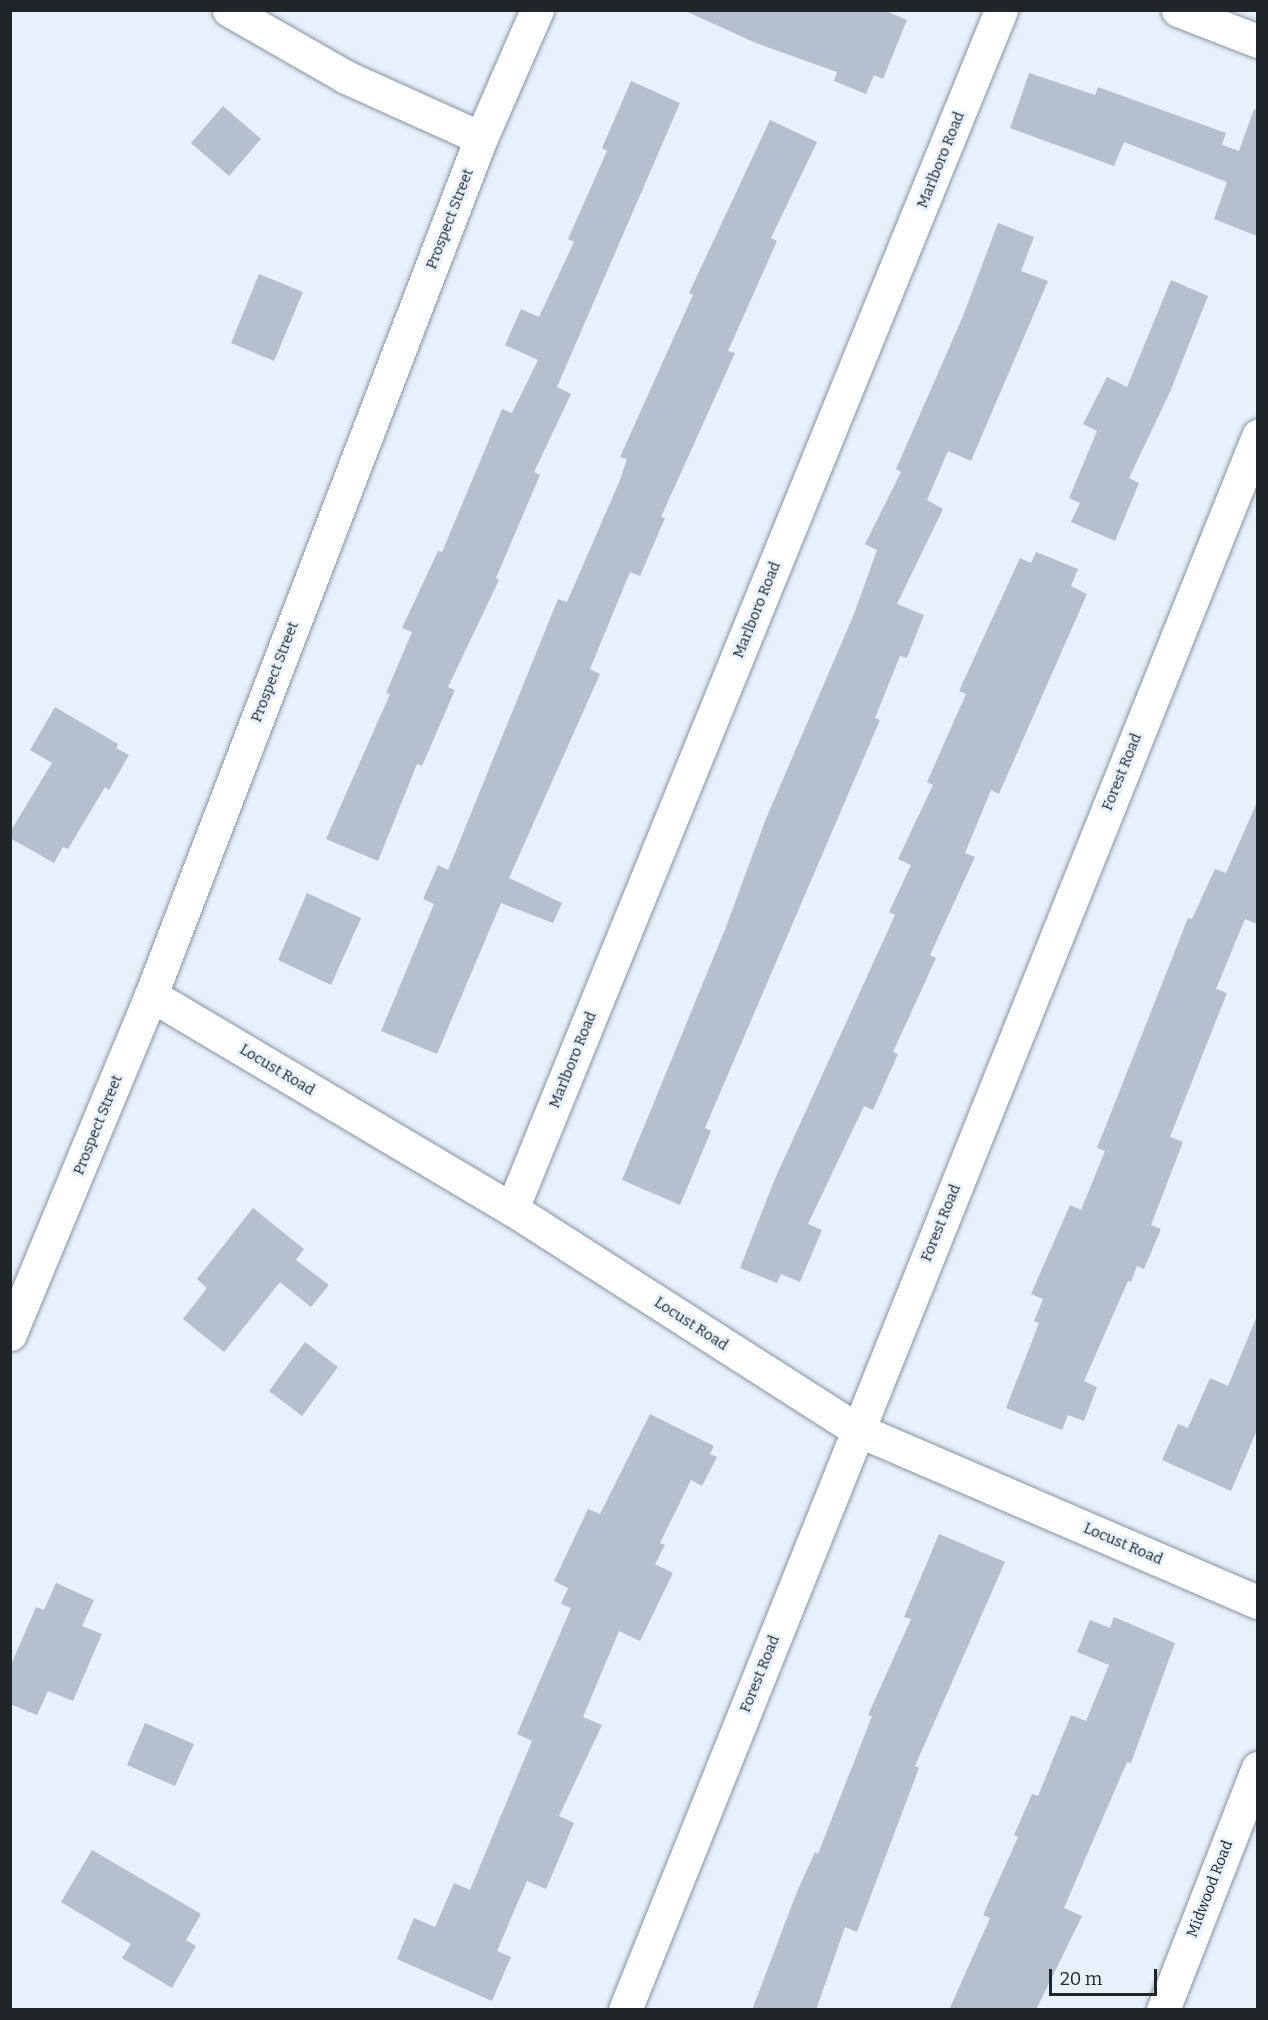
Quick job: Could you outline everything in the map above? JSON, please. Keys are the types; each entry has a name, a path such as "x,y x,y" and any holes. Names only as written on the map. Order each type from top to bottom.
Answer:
{"street":[{"path":"229,10 346,77 481,138"},
{"name":"Prospect Street","path":"10,1334 151,995 481,138 537,10"},
{"name":"Marlboro Road","path":"512,1209 1001,10"},
{"path":"1178,10 1257,41"},
{"name":"Forest Road","path":"625,2010 1257,436"},
{"name":"Locust Road","path":"151,995 512,1209 858,1430 1257,1602"},
{"name":"Midwood Road","path":"1164,2010 1257,1768"}],"building":[{"path":"683,10 884,10 907,20 883,79 874,75 866,94 834,81 837,72 756,43"},
{"path":"1029,73 1095,95 1098,87 1226,133 1222,145 1239,151 1254,109 1257,110 1257,236 1214,219 1227,182 1124,142 1114,166 1010,128"},
{"path":"631,81 680,103 557,387 571,394 534,472 540,475 496,578 499,580 448,687 455,690 422,766 417,764 378,861 326,839 390,694 386,693 412,632 402,628 438,551 442,552 502,409 512,413 538,360 505,345 521,309 539,317 574,242 568,239 607,151 602,148"},
{"path":"223,106 261,139 229,176 191,143"},
{"path":"770,120 817,142 771,238 777,241 728,351 735,353 661,517 665,518 640,576 630,572 590,669 600,674 509,878 562,903 553,923 501,903 437,1054 381,1031 434,904 423,899 438,865 448,870 558,599 567,602 620,480 627,459 620,457 693,295 689,293"},
{"path":"998,223 1034,237 1021,271 1048,281 971,461 948,451 927,500 943,509 897,604 924,615 907,658 900,656 875,718 880,720 705,1128 711,1131 680,1205 622,1180 726,927 765,821 854,614 877,550 865,544 901,472 896,469 963,316"},
{"path":"259,274 303,292 274,361 231,343"},
{"path":"1171,280 1208,296 1170,392 1129,478 1139,483 1115,541 1071,522 1080,503 1069,498 1097,431 1083,424 1107,377 1127,387"},
{"path":"1036,552 1078,569 1071,586 1087,594 999,794 991,790 965,853 975,857 930,955 936,958 893,1052 898,1054 873,1110 864,1106 808,1224 822,1230 800,1282 781,1274 777,1283 740,1268 774,1181 895,915 889,912 911,865 898,859 933,785 927,782 966,694 959,691 1020,558 1031,563"},
{"path":"55,707 118,744 116,748 129,755 109,790 105,787 68,849 63,847 54,863 10,838 10,832 52,763 30,750"},
{"path":"1257,802 1257,924 1245,919 1216,989 1227,993 1170,1137 1183,1142 1151,1225 1161,1229 1144,1269 1137,1266 1131,1282 1128,1281 1084,1381 1097,1387 1084,1421 1068,1415 1062,1430 1006,1408 1039,1323 1034,1321 1043,1299 1031,1294 1070,1205 1081,1210 1105,1151 1097,1148 1188,918 1192,919 1215,869 1226,873"},
{"path":"307,893 361,918 331,985 278,960"},
{"path":"253,1208 304,1249 296,1260 329,1285 311,1307 280,1282 224,1352 183,1319 207,1288 197,1279"},
{"path":"1257,1316 1257,1430 1231,1491 1162,1460 1178,1424 1188,1428 1210,1378 1228,1386"},
{"path":"305,1342 338,1367 302,1416 269,1391"},
{"path":"650,1414 714,1446 710,1454 717,1457 702,1486 691,1480 660,1543 665,1545 655,1564 673,1573 640,1641 619,1631 583,1717 602,1725 559,1816 574,1823 546,1889 527,1881 497,1951 511,1957 492,2001 397,1959 414,1918 435,1927 454,1883 470,1890 532,1741 517,1734 571,1608 561,1604 568,1588 554,1581 588,1509 600,1514"},
{"path":"939,1534 1005,1562 915,1766 919,1768 857,1932 845,1927 816,2010 752,2010 796,1894 815,1852 818,1854 872,1716 868,1715 911,1619 904,1617"},
{"path":"56,1583 94,1600 82,1626 102,1634 73,1701 48,1691 37,1715 10,1704 10,1667 36,1607 44,1610"},
{"path":"1114,1617 1175,1643 1131,1763 1127,1762 1064,1908 1082,1916 1036,2010 949,2010 990,1918 983,1915 1018,1837 1014,1835 1032,1794 1038,1796 1071,1715 1086,1721 1109,1665 1077,1652 1090,1620 1110,1628"},
{"path":"145,1723 194,1744 175,1786 127,1765"},
{"path":"92,1850 201,1914 186,1940 196,1946 172,1988 122,1958 131,1944 61,1902"}]}
